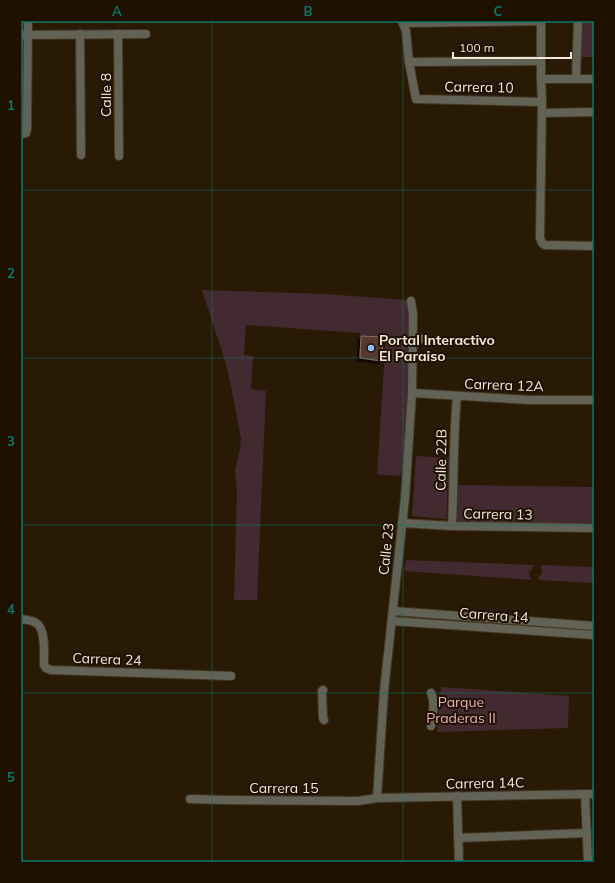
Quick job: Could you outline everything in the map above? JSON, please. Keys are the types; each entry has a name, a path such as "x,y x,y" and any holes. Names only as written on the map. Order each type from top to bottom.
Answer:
{"street":[{"path":"24,133 27,128 24,35 28,21"},
{"path":"541,61 409,62 407,36 403,22 541,21 542,113 540,238 545,245 594,246"},
{"path":"576,78 578,21"},
{"path":"80,34 81,155"},
{"name":"Calle 8","path":"118,34 119,156"},
{"path":"24,35 146,34"},
{"name":"Carrera 10","path":"409,62 416,99 542,102"},
{"path":"541,79 594,78"},
{"path":"542,113 594,112"},
{"name":"Calle 23","path":"377,798 384,691 402,523 412,394 413,314 411,301"},
{"path":"412,338 423,339"},
{"name":"Carrera 12A","path":"412,394 530,400 594,400"},
{"name":"Calle 22B","path":"452,526 454,431 457,396"},
{"name":"Carrera 13","path":"402,523 452,526 594,528"},
{"name":"Carrera 14","path":"392,611 594,626"},
{"name":"Carrera 24","path":"21,619 36,622 40,626 43,633 44,665 46,668 51,670 232,676"},
{"name":"Carrera 14","path":"392,621 594,635"},
{"path":"323,690 324,720"},
{"path":"431,693 433,696 433,711 431,726"},
{"path":"588,862 587,833 590,794"},
{"name":"Carrera 14C","path":"377,798 590,794"},
{"path":"457,796 459,862"},
{"name":"Carrera 15","path":"190,798 226,800 358,801 377,798"},
{"path":"458,838 587,833"}],"green space":[{"path":"582,21 594,21 594,57 581,57"},
{"path":"202,290 325,294 407,300 409,338 408,392 402,471 400,475 397,476 377,474 386,337 361,336 359,333 246,325 244,355 253,356 251,389 266,391 257,600 234,600 237,493 235,471 241,439 226,364"},
{"path":"416,456 449,458 446,519 412,516"},
{"path":"458,485 594,487 594,525 457,522"},
{"path":"406,560 533,565 529,573 531,580 404,571"},
{"path":"541,565 594,567 594,583 538,580 542,573"},
{"name":"Parque Praderas II","path":"441,687 569,696 568,728 437,732"}],"building":[{"name":"Portal Interactivo El Paraiso","path":"361,336 383,337 382,361 360,358"}],"place":[{"name":"Portal Interactivo El Paraiso","path":"371,348"}]}
